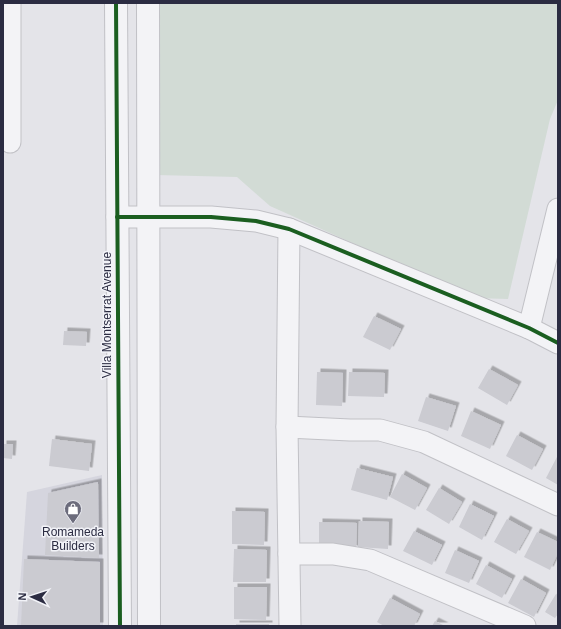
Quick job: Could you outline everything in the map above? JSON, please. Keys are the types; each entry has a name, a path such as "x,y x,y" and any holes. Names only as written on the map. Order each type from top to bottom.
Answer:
{"street":[{"path":"10,3 10,142"},
{"name":"Villa Montserrat Avenue","path":"116,3 120,626"},
{"path":"148,3 149,626"},
{"path":"530,328 558,209"},
{"path":"117,217 211,217 256,221 289,229 530,328 558,343"},
{"path":"289,229 287,428 290,626"},
{"path":"287,428 380,430 424,442 558,505"},
{"path":"289,554 333,554 370,560 525,626"}],"shaded area":[{"path":"157,3 558,3 558,100 550,119 508,299 475,298 270,206 237,177 156,175"},
{"path":"102,475 103,626 17,626 27,492"}],"building":[{"path":"374,316 401,329 390,350 363,337"},
{"path":"64,331 87,332 86,346 63,345"},
{"path":"489,369 518,385 507,405 478,388"},
{"path":"317,372 343,373 342,406 316,405"},
{"path":"349,372 385,373 384,397 348,396"},
{"path":"426,397 456,406 448,431 418,421"},
{"path":"471,411 501,425 490,449 461,436"},
{"path":"517,435 543,449 532,470 506,456"},
{"path":"52,439 92,444 89,471 49,466"},
{"path":"3,444 13,444 12,459 3,458"},
{"path":"558,455 558,485 546,478"},
{"path":"357,468 393,477 387,500 351,490"},
{"path":"402,474 427,488 415,510 390,497"},
{"name":"Romameda Builders","path":"98,482 99,558 45,555 48,493"},
{"path":"439,488 462,502 449,524 426,510"},
{"path":"470,504 494,516 482,540 459,527"},
{"path":"232,511 265,512 264,545 232,544"},
{"path":"507,519 529,531 516,554 494,542"},
{"path":"359,521 389,522 388,549 358,547"},
{"path":"319,522 357,523 356,549 319,548"},
{"path":"414,531 442,545 432,565 403,551"},
{"path":"537,532 558,542 558,553 550,570 524,557"},
{"path":"234,549 267,550 266,582 233,582"},
{"path":"455,550 479,561 469,583 445,573"},
{"path":"24,559 100,562 100,626 21,626"},
{"path":"486,565 512,579 502,598 476,584"},
{"path":"521,579 546,593 534,617 508,603"},
{"path":"234,587 267,587 266,620 234,619"},
{"path":"556,594 558,595 558,614 555,618 545,612"},
{"path":"390,598 420,614 414,626 384,626 377,622"},
{"path":"435,621 445,626 432,626"},
{"path":"236,624 269,624 269,626 236,626"}],"cycle path":[{"path":"116,3 120,626"},
{"path":"117,217 211,217 256,221 289,229 529,328 558,343"}],"place":[{"name":"Romameda Builders","path":"73,524"}]}
